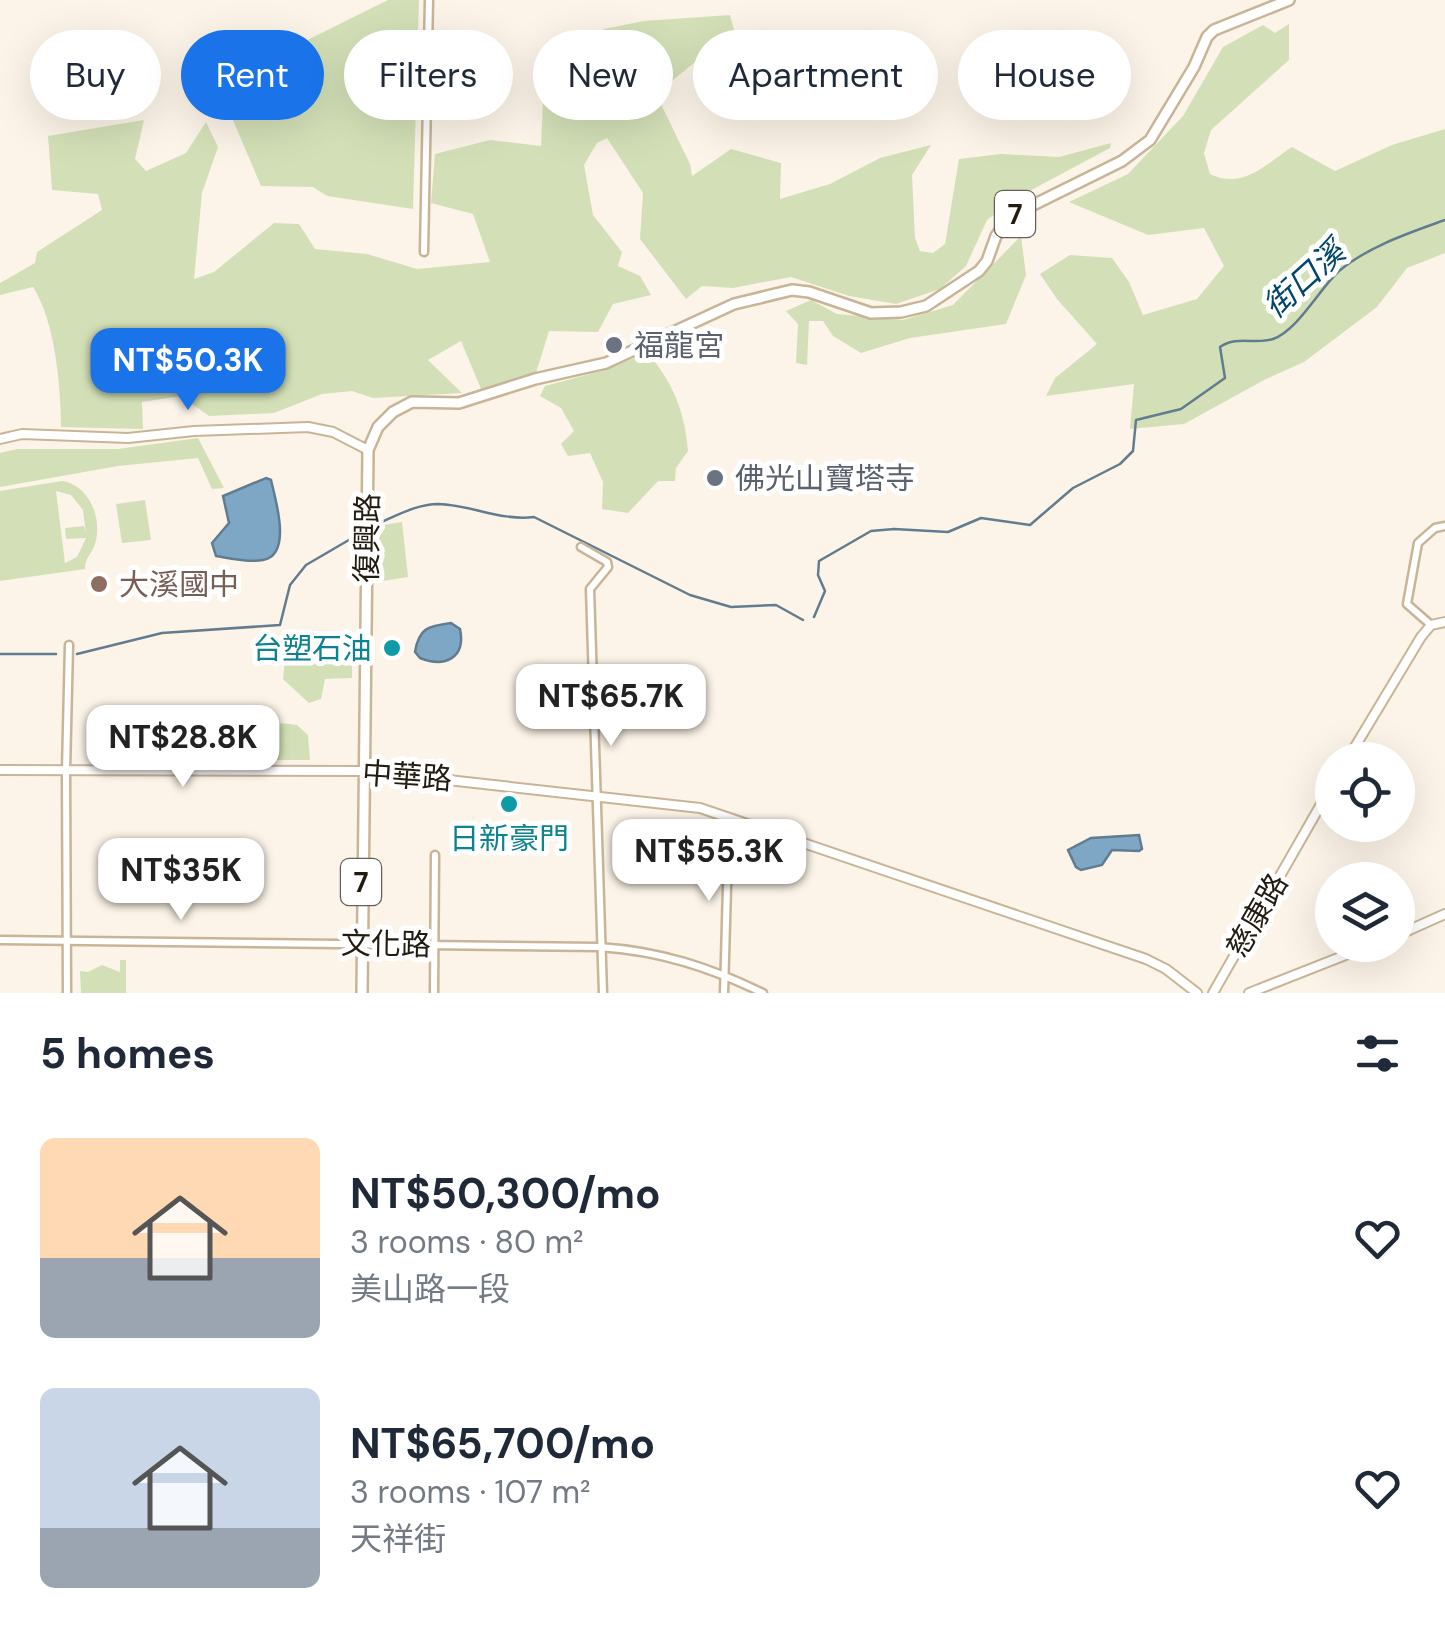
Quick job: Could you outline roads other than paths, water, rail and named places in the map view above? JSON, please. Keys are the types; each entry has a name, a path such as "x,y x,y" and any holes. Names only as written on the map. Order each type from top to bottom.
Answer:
{"main road":[{"name":"復興路","path":"362,993 368,450 378,427 393,412 412,402 459,403 535,379 606,363 734,304 792,290 810,292 871,313 926,306 979,272 996,236 1011,216 1122,161 1150,140 1214,30 1289,0"}],"street":[{"path":"424,252 430,0"},
{"path":"0,439 22,434 128,438 308,427 332,432 368,450"},
{"path":"1431,626 1407,604 1418,543 1435,528 1445,526"},
{"path":"581,547 608,567 590,589 603,993"},
{"path":"1358,742 1412,651 1431,626 1445,622"},
{"path":"66,993 69,645"},
{"name":"中華路","path":"0,770 366,771 700,808 1146,959 1166,968 1197,993"},
{"name":"慈康路","path":"1212,993 1315,814"},
{"path":"724,993 734,819"},
{"path":"434,993 435,855"},
{"path":"1415,927 1445,914"},
{"name":"文化路","path":"0,940 599,947 652,954 726,975 763,993"},
{"path":"1249,993 1328,962"}],"water":[{"path":"266,478 271,480 280,525 272,556 258,561 216,556 212,543 229,523 223,496"},
{"path":"451,623 460,629 457,654 438,662 420,658 415,652 422,633"},
{"path":"1139,835 1139,851 1112,850 1102,865 1081,870 1068,850 1091,838"}],"waterway":[{"name":"街口溪","path":"814,617 825,591 818,575 819,561 871,531 948,532 981,518 1030,525 1073,488 1120,464 1133,451 1136,420 1181,409 1225,378 1220,347 1233,342 1266,341 1282,334 1351,262 1390,241 1445,220"},
{"name":"街口溪","path":"377,524 414,508 438,504 509,517 534,517 690,595 731,607 776,605 803,620"},
{"name":"街口溪","path":"77,654 162,633 280,625 290,585 306,565 354,537"},
{"name":"街口溪","path":"0,654 56,654"}],"place":[{"name":"福龍宮","path":"614,345"},
{"name":"佛光山寶塔寺","path":"715,478"},
{"name":"大溪國中","path":"99,584"},
{"name":"台塑石油","path":"392,648"},
{"name":"日新豪門","path":"509,804"}]}
